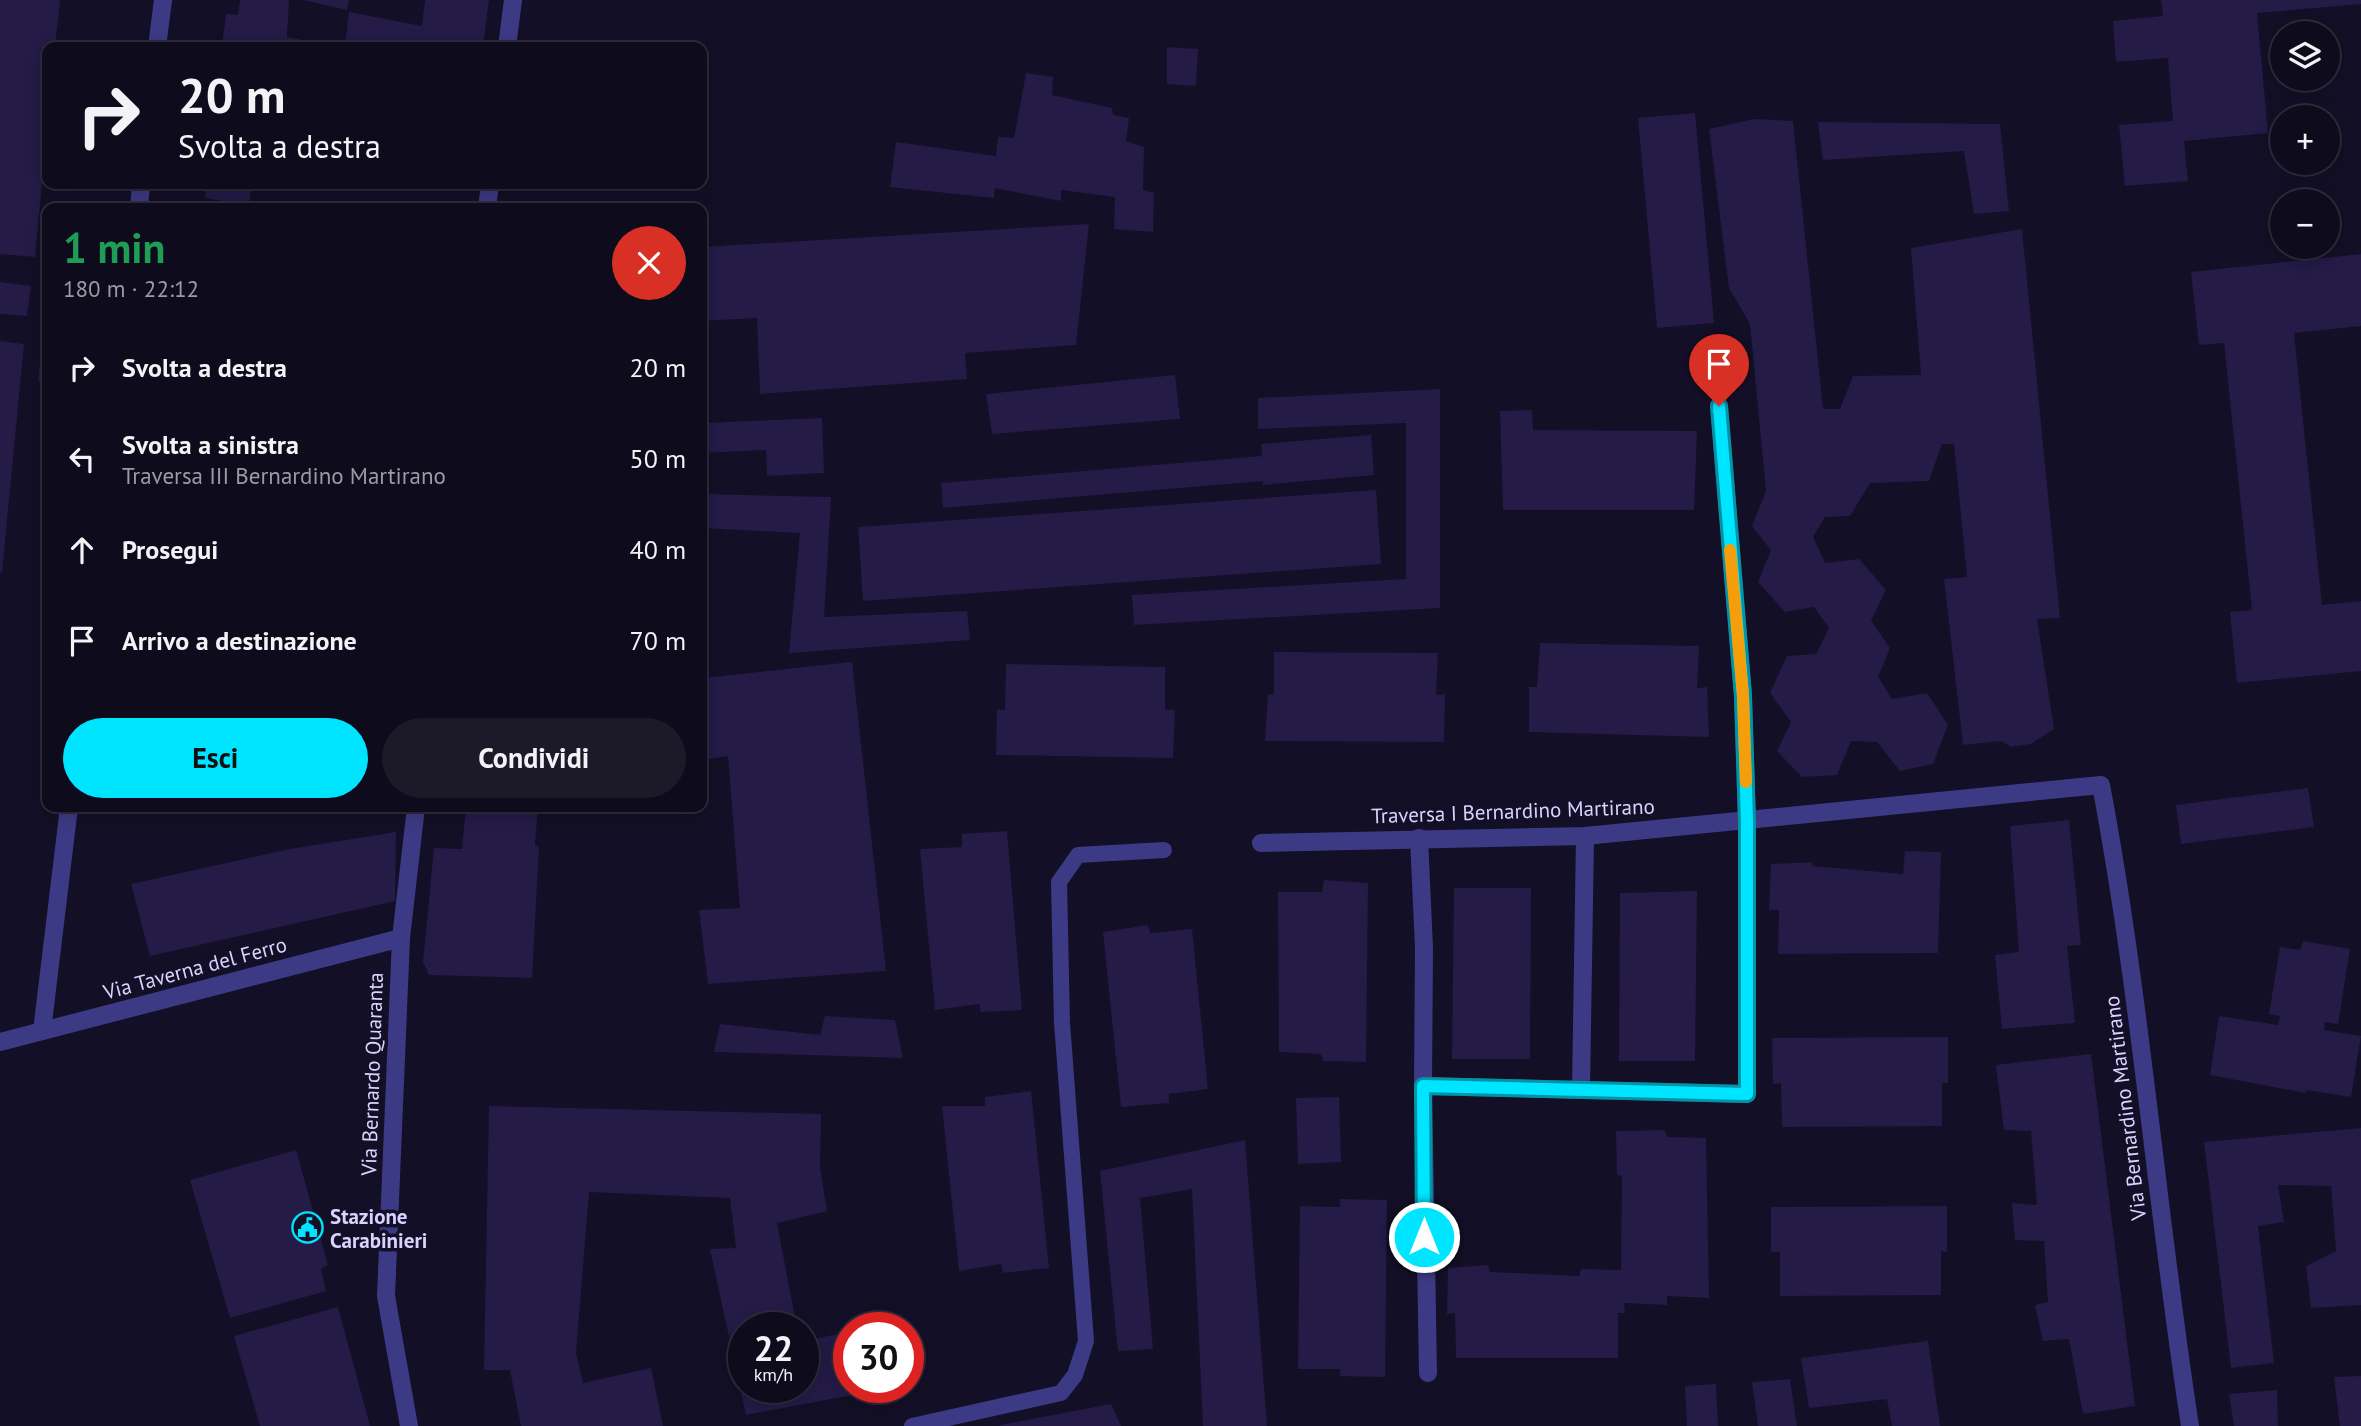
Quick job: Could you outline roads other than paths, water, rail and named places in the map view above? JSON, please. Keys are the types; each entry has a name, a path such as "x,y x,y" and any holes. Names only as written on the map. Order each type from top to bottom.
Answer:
{"street":[{"path":"158,42 163,0"},
{"path":"508,42 513,0"},
{"path":"1423,1086 1747,1094 1747,821 1743,696 1719,406"},
{"name":"Traversa I Bernardino Martirano","path":"1261,843 1585,835 2101,785"},
{"name":"Via Bernardino Martirano","path":"2101,785 2116,867 2141,1045 2169,1290 2190,1426"},
{"path":"43,1031 68,812"},
{"name":"Via Bernardo Quaranta","path":"408,1426 386,1296 401,938 415,812"},
{"path":"1581,1088 1585,835"},
{"path":"1419,838 1424,948 1423,1086 1428,1373"},
{"name":"Via Taverna del Ferro","path":"0,1042 401,938"}],"lane":[{"path":"912,1426 1061,1394 1075,1375 1086,1340 1062,1023 1059,881 1078,855 1164,850"}],"place":[{"name":"Stazione Carabinieri","path":"307,1228"}]}
